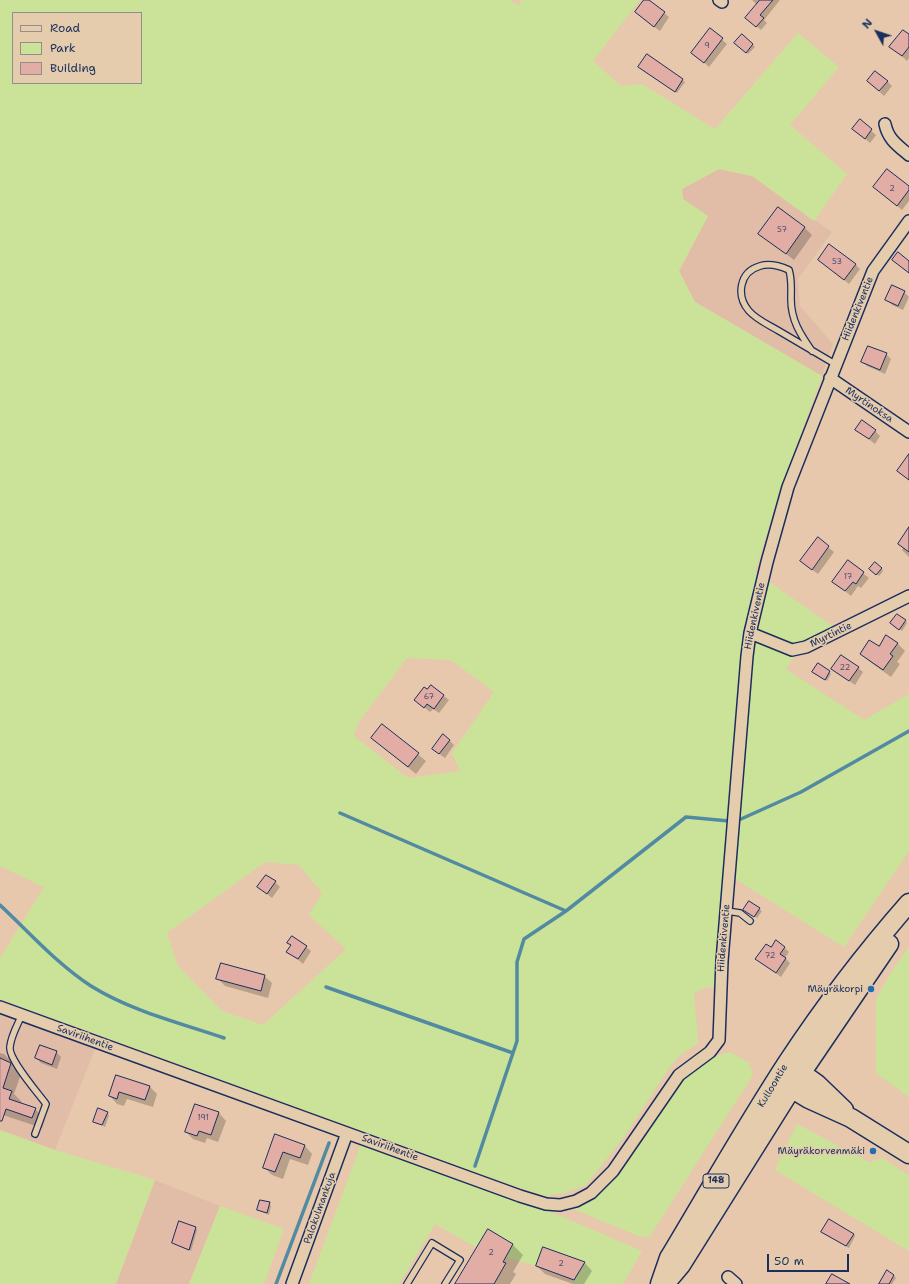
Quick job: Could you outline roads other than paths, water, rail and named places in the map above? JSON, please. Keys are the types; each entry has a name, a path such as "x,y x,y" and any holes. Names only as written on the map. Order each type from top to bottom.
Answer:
{"main road":[{"name":"Kulloontie","path":"666,1284 681,1265 784,1084 787,1063 818,1019 885,931 909,903"},
{"name":"Kulloontie","path":"660,1284 669,1258 784,1084 802,1072 893,937 909,909"},
{"path":"787,1063 802,1072 852,1118"},
{"path":"784,1084 809,1099 852,1118 909,1154"}],"street":[{"path":"885,124 887,133 892,141 909,155"},
{"name":"Hiidenkiventie","path":"719,1040 722,961 750,633 767,562 788,487 835,364 873,271 909,220"},
{"name":"Myrtinoksa","path":"830,378 909,432"},
{"name":"Myrtintie","path":"750,633 792,650 806,647 909,596"},
{"name":"Saviriihentie","path":"0,1006 520,1196 546,1204 560,1205 571,1203 591,1193 613,1171 679,1075 710,1052 719,1040"},
{"name":"Palokulmankuja","path":"292,1284 347,1133"}],"lane":[{"path":"812,351 798,331 792,315 792,279 789,270 777,265 759,266 746,276 742,284 740,294 743,304 750,312 812,351 835,364"},
{"path":"727,911 740,913 750,922"},
{"path":"22,1014 9,1047 10,1053 46,1104 35,1134"},
{"path":"407,1284 432,1243 460,1260 445,1284"}],"waterway":[{"path":"741,819 801,792 909,731"},
{"path":"340,813 566,911"},
{"path":"475,1166 517,1041 517,962 524,939 566,911 686,817 729,821"},
{"path":"0,905 55,958 91,986 106,995 122,1003 173,1022 224,1038"},
{"path":"326,987 513,1053"},
{"path":"276,1284 329,1143"}],"place":[{"name":"Mäyräkorpi","path":"871,989"},
{"name":"Mäyräkorvenmäki","path":"873,1151"}]}
